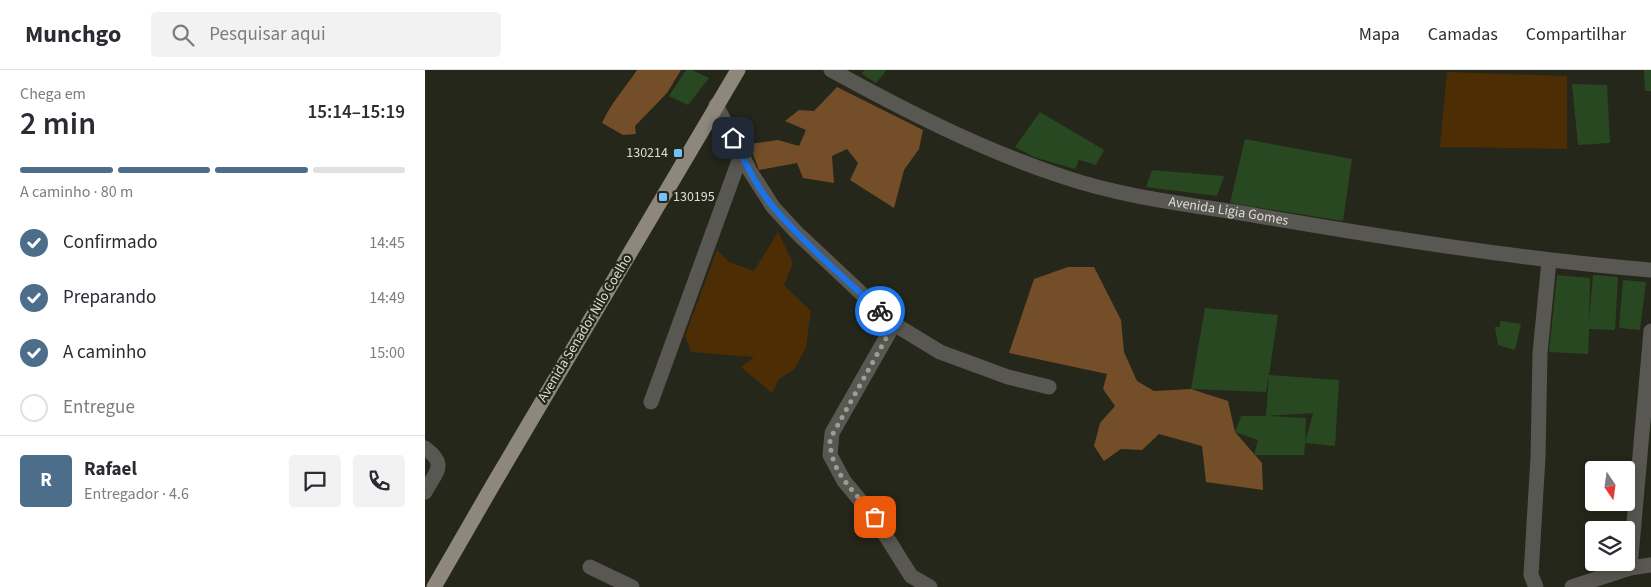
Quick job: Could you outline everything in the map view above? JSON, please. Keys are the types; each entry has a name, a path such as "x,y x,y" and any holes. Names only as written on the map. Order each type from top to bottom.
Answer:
{"main road":[{"name":"Avenida Senador Nilo Coelho","path":"434,587 738,70"}],"street":[{"name":"Avenida Ligia Gomes","path":"831,70 905,111 983,146 1066,178 1137,198 1549,261 1651,270"},
{"path":"716,105 741,155 773,207 797,233 894,324 940,352 1008,376 1049,387"},
{"path":"651,402 741,155"},
{"path":"1536,587 1531,575 1539,457 1540,353 1549,261"},
{"path":"894,324 832,433 830,454 844,481 875,517 911,576 930,587"},
{"path":"1634,521 1651,331"},
{"path":"425,448 437,458 439,464 425,492"},
{"path":"1635,567 1651,565"},
{"path":"590,567 632,587"},
{"path":"1572,587 1621,571"}],"shaded area":[{"path":"637,70 681,70 667,93 635,126 636,134 623,135 602,123 614,102"},
{"path":"1447,72 1567,76 1567,149 1440,147"},
{"path":"837,87 923,130 919,149 904,170 894,208 850,180 858,163 847,149 832,156 834,183 803,178 797,163 759,170 749,144 778,140 799,146 806,130 785,121 799,110 814,111"},
{"path":"778,232 793,263 784,285 811,311 806,348 794,369 779,379 772,393 741,367 754,357 691,352 685,336 717,250 729,262 754,271"},
{"path":"1068,267 1094,267 1121,320 1124,352 1137,381 1154,391 1191,389 1228,401 1235,432 1262,463 1263,490 1206,482 1202,446 1159,434 1142,450 1121,449 1104,461 1094,446 1100,423 1115,406 1103,389 1107,374 1009,353 1034,279"}],"building":[{"path":"686,70 692,70 709,78 688,105 669,96"},
{"path":"864,70 886,71 876,83 862,74"},
{"path":"1644,70 1651,70 1651,91 1645,91"},
{"path":"1572,84 1607,85 1610,143 1578,145"},
{"path":"1040,112 1104,150 1096,165 1079,160 1075,169 1034,157 1015,147"},
{"path":"1245,139 1352,159 1343,221 1230,203"},
{"path":"1152,170 1224,176 1217,196 1146,187"},
{"path":"1557,275 1590,278 1589,321 1593,275 1618,277 1615,330 1589,329 1588,354 1549,352"},
{"path":"1623,280 1646,282 1640,330 1619,328"},
{"path":"1205,308 1278,315 1266,392 1191,389"},
{"path":"1500,321 1521,324 1515,350 1498,345 1495,327 1500,327"},
{"path":"1269,375 1339,380 1335,446 1305,443 1304,455 1254,455 1258,440 1235,432 1241,416 1266,416","holes":["1313,413 1305,443 1306,418 1268,416"]}],"way so far":[{"path":"875,517 844,481 832,461 830,439 894,324 880,311"}],"place":[{"name":"130214","path":"678,153"},
{"name":"130195","path":"663,197"}],"route":[{"path":"733,138 750,171 773,207 797,233 880,311"}]}
